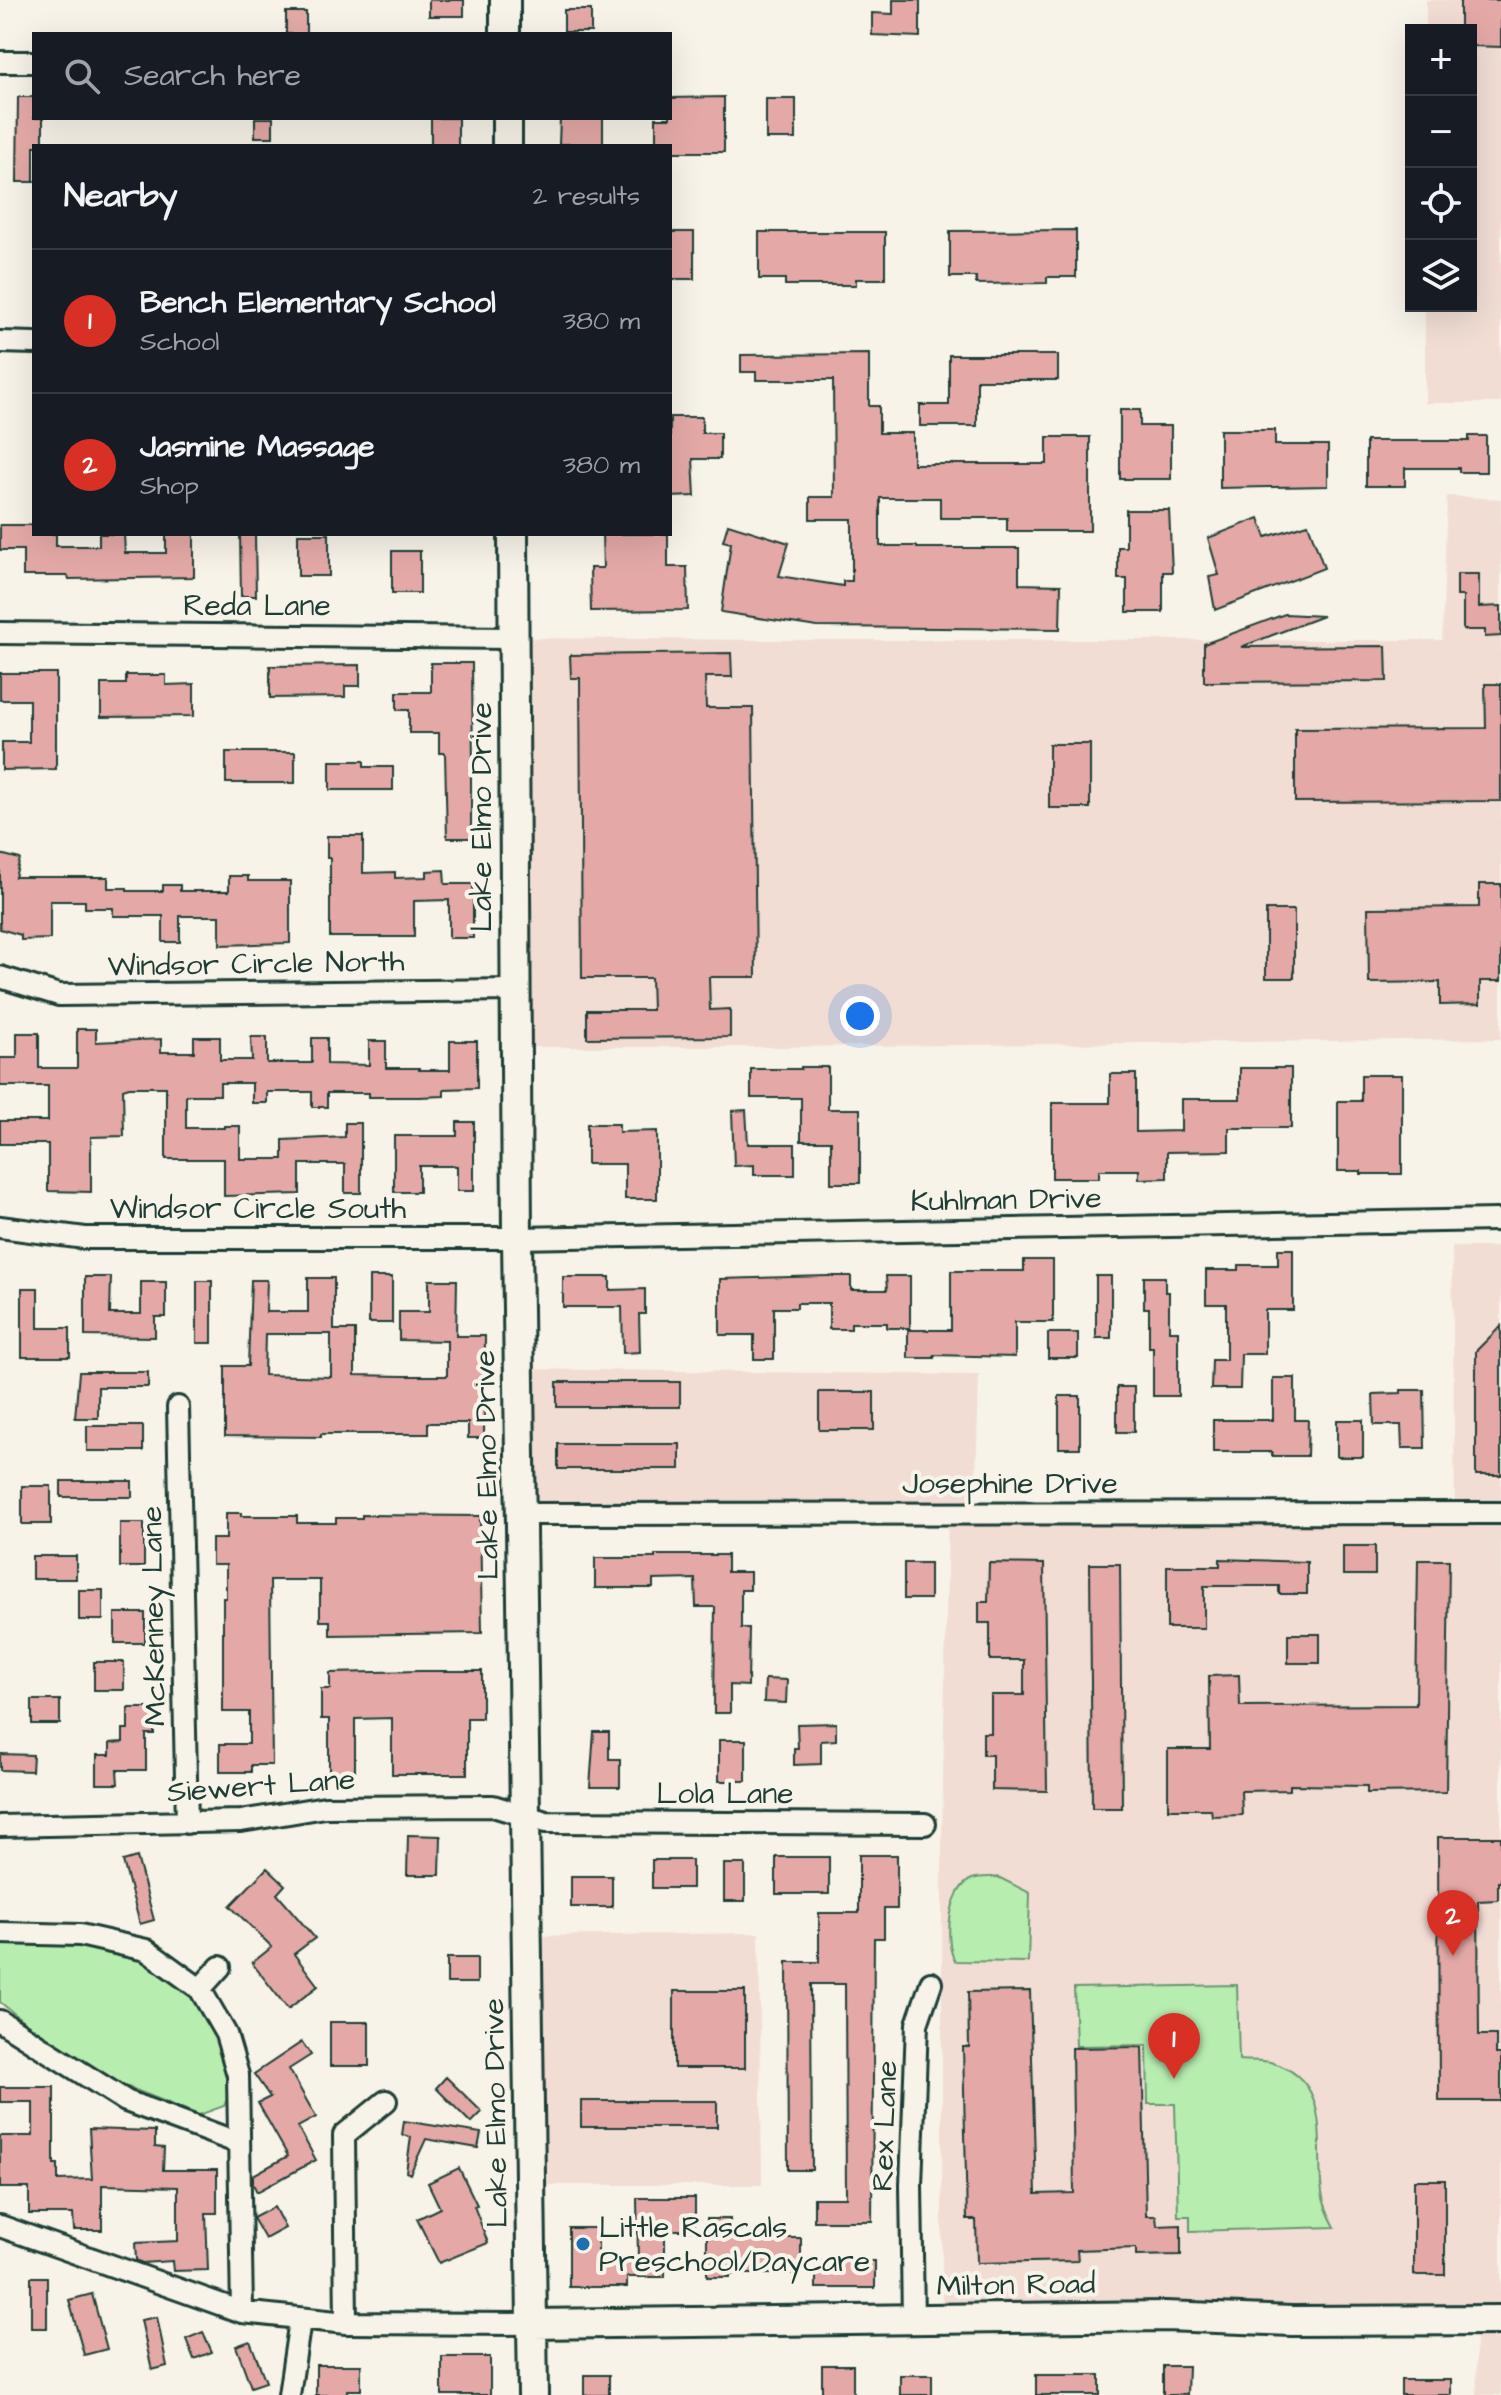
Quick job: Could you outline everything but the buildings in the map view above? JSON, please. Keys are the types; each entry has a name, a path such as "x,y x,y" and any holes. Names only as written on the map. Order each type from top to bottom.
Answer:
{"main road":[{"path":"505,0 505,32"},
{"path":"507,120 507,144"},
{"name":"Lake Elmo Drive","path":"513,536 517,1238 533,2395"},
{"name":"Milton Road","path":"532,2324 1165,2316 1292,2321 1501,2320"}],"street":[{"path":"0,62 32,62"},
{"path":"0,342 32,343"},
{"name":"Reda Lane","path":"0,633 513,638"},
{"name":"Windsor Circle North","path":"0,977 59,995 516,990"},
{"name":"Kuhlman Drive","path":"517,1238 1497,1220"},
{"name":"Windsor Circle South","path":"0,1227 85,1238 517,1238"},
{"name":"McKenney Lane","path":"178,1407 187,1823"},
{"name":"Josephine Drive","path":"520,1514 1501,1513"},
{"name":"Siewert Lane","path":"0,1826 241,1821 325,1807 493,1806 525,1817"},
{"name":"Lola Lane","path":"525,1817 546,1822 925,1824"},
{"path":"0,1933 80,1935 146,1950 200,1989 226,2034 238,2075 242,2312"},
{"path":"200,1989 220,1967"},
{"name":"Rex Lane","path":"913,2320 911,2185 917,2024 931,1983"},
{"path":"0,2021 126,2101 239,2143"},
{"path":"346,2323 344,2135 386,2101"},
{"path":"0,2226 242,2312 346,2323 532,2324"},
{"path":"289,2395 300,2320"}],"shaded area":[{"path":"1426,0 1501,0 1501,403 1425,403 1425,312 1477,312 1477,24 1426,24"},
{"path":"1447,496 1501,499 1501,1039 516,1047 513,638 1442,640"},
{"path":"1452,1247 1501,1247 1501,2395 1477,2395 1475,2321 942,2320 942,1838 948,1514 520,1514 518,1369 979,1375 975,1513 1455,1512"},
{"path":"759,1933 762,2185 529,2185 526,1936"}],"green space":[{"path":"998,1877 1030,1893 1028,1962 955,1961 949,1929 958,1893 972,1879"},
{"path":"0,1941 79,1942 131,1950 197,1997 226,2060 230,2093 224,2106 199,2115 123,2085 32,2028 0,2002"},
{"path":"1237,1985 1239,2060 1270,2062 1291,2071 1305,2083 1313,2098 1320,2135 1322,2193 1335,2227 1190,2231 1190,2216 1178,2216 1175,2104 1148,2104 1147,2045 1076,2046 1074,1988"}],"place":[{"name":"Jasmine Massage","path":"1453,1956"},
{"name":"Bench Elementary School","path":"1174,2079"},
{"name":"Little Rascals Preschool/Daycare","path":"583,2244"}]}
